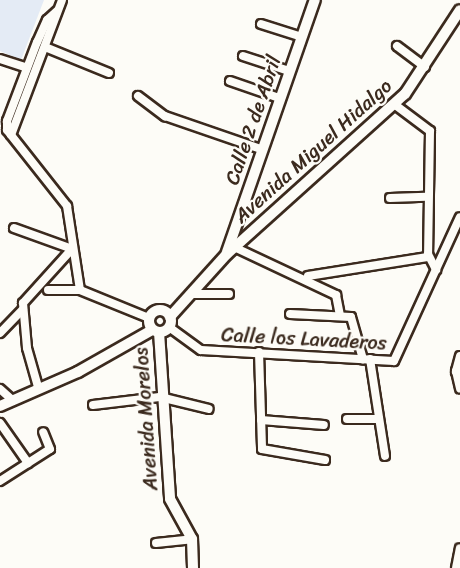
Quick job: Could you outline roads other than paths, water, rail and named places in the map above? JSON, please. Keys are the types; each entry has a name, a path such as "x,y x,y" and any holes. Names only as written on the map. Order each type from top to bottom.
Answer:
{"street":[{"path":"25,84 45,47 62,0"},
{"name":"Calle 2 de Abril","path":"233,245 261,149 315,0"},
{"name":"Avenida Miguel Hidalgo","path":"0,406 38,387 78,372 157,325 177,308 193,294 233,245 394,105 425,67 460,10"},
{"path":"48,290 80,290 67,206 11,135 27,68 47,20 57,11"},
{"path":"261,24 302,37"},
{"path":"397,46 425,67"},
{"path":"45,47 109,73"},
{"path":"243,56 289,71"},
{"path":"0,59 27,68"},
{"path":"230,81 279,98"},
{"path":"138,96 165,116 261,149"},
{"path":"394,105 430,131 426,196 428,257 436,270"},
{"path":"390,198 426,196"},
{"name":"Calle los Lavaderos","path":"80,290 157,325 197,349 397,359 460,217"},
{"path":"14,228 72,249"},
{"path":"233,245 336,295 340,316"},
{"path":"38,387 23,303 72,249"},
{"path":"308,276 428,257"},
{"path":"193,294 229,294"},
{"path":"0,333 23,309"},
{"path":"290,314 351,317 367,359 385,456"},
{"name":"Avenida Morelos","path":"157,325 160,396 170,499 192,538 193,568"},
{"path":"259,352 262,449 325,460"},
{"path":"460,357 456,371 460,389"},
{"path":"0,389 11,399"},
{"path":"93,405 130,403 160,396 209,409"},
{"path":"347,419 379,419"},
{"path":"261,420 324,425"},
{"path":"0,423 28,463"},
{"path":"0,481 51,447 43,432"},
{"path":"0,442 10,438"},
{"path":"156,543 192,538"},
{"path":"456,568 460,548"}]}
